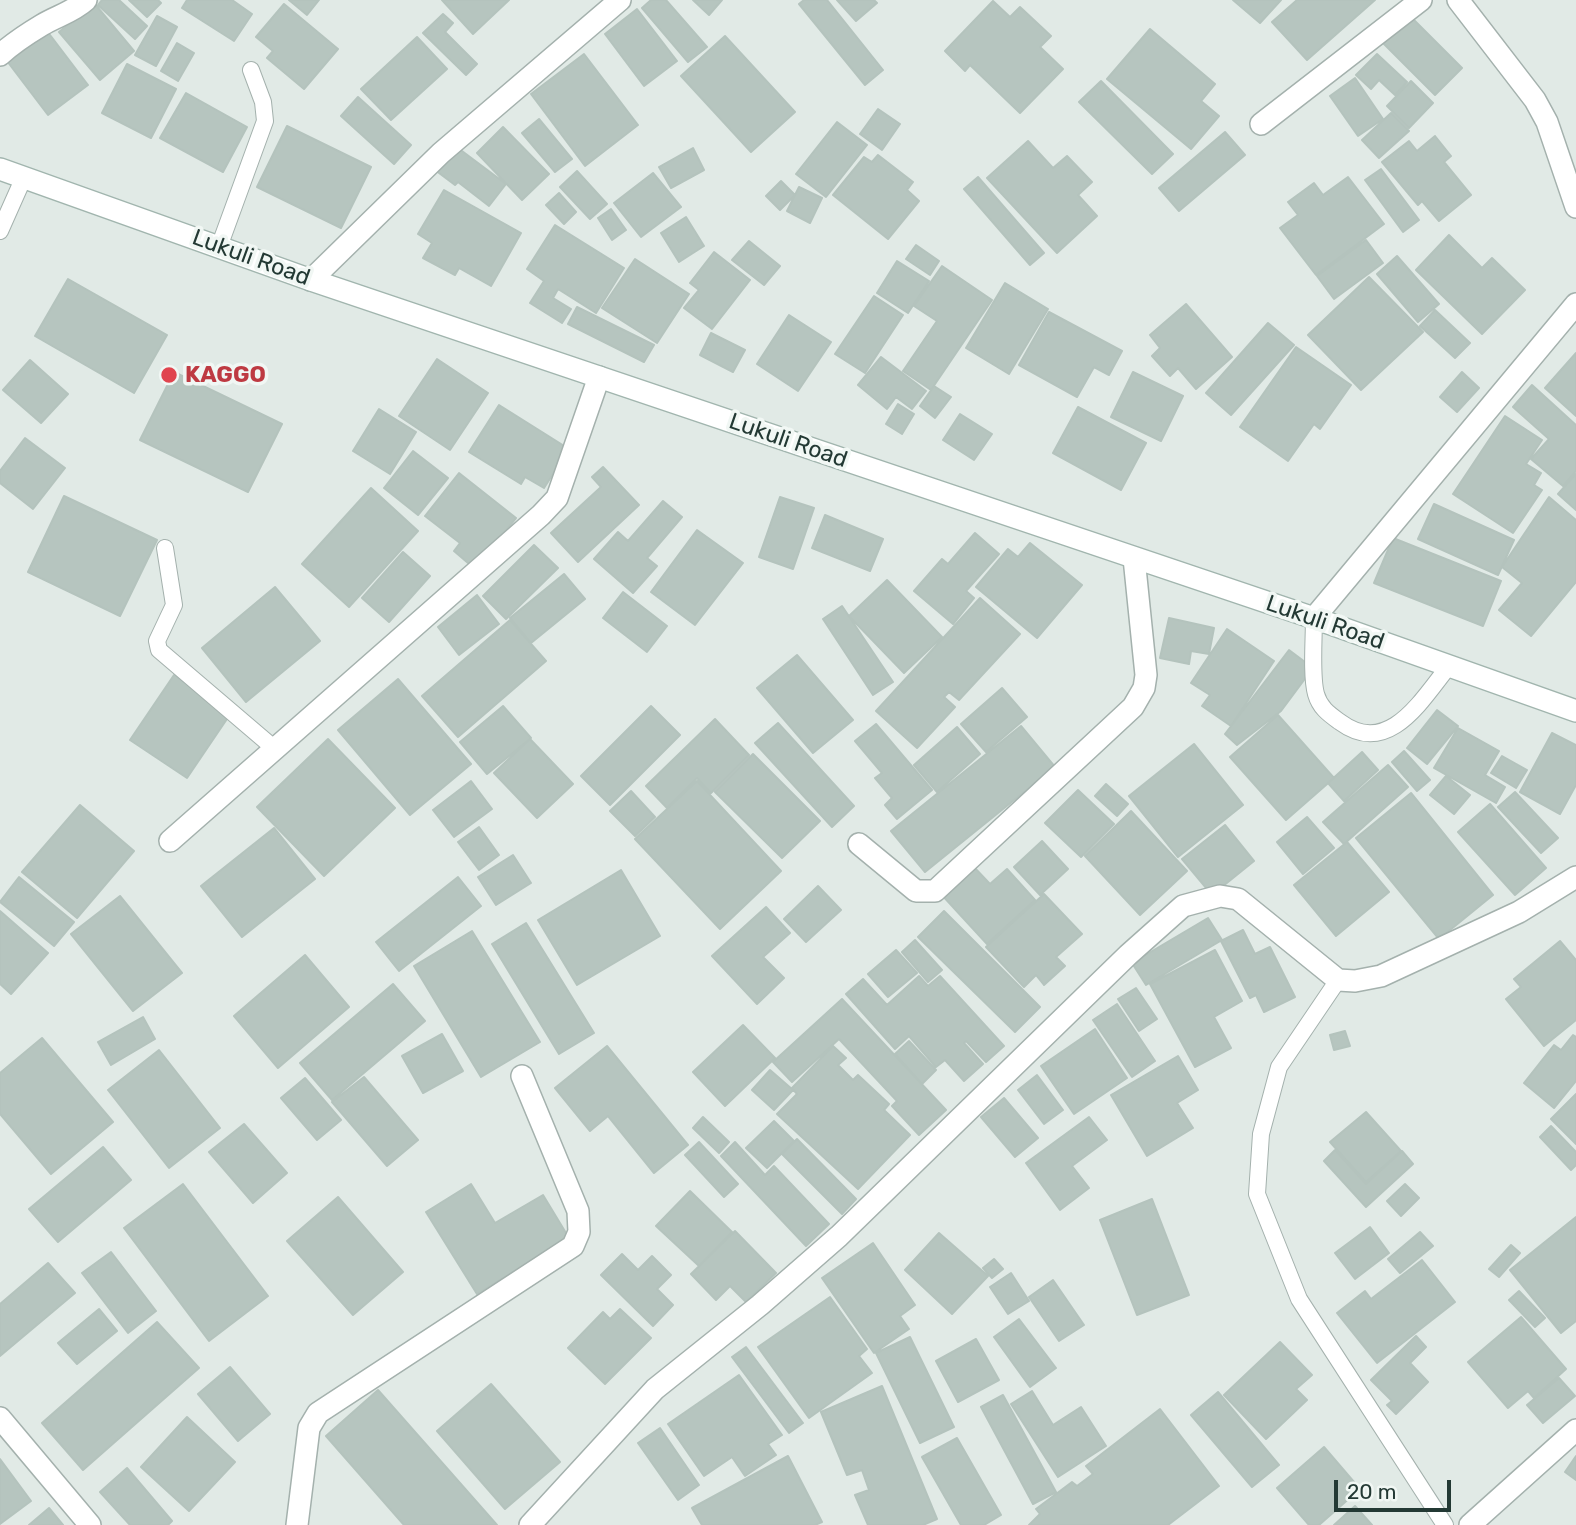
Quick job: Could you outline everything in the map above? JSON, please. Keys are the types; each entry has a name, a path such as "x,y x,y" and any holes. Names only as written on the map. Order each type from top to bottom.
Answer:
{"street":[{"path":"0,55 43,24 76,9 86,0"},
{"path":"311,280 441,153 620,0"},
{"path":"1261,124 1421,0"},
{"path":"1458,0 1535,100 1547,122 1576,207"},
{"name":"Lukuli Road","path":"0,169 311,280 1314,618 1576,711"},
{"path":"1314,618 1576,304"},
{"path":"170,841 541,515 557,498 599,377"},
{"path":"859,844 916,891 935,891 1133,707 1144,688 1146,675 1134,558"},
{"path":"530,1525 654,1388 760,1305 839,1236 1128,955 1183,906 1220,896 1238,899 1338,980 1355,981 1381,976 1518,912 1576,877"},
{"path":"297,1525 309,1428 318,1413 573,1246 579,1232 578,1211 522,1076"},
{"path":"0,1418 90,1525"},
{"path":"1470,1525 1576,1430"}],"lane":[{"path":"219,247 265,121 263,102 251,71"},
{"path":"0,231 24,177"},
{"path":"165,548 174,605 157,641 159,650 275,749"},
{"path":"1314,618 1315,693 1323,710 1350,730 1378,733 1403,723 1449,666"},
{"path":"1338,980 1279,1067 1261,1134 1257,1194 1299,1299 1445,1525"}],"building":[{"path":"102,0 119,0 147,26 135,39 98,5"},
{"path":"129,0 158,0 161,3 147,17"},
{"path":"187,0 232,0 252,14 234,41 182,8"},
{"path":"289,0 319,0 307,15"},
{"path":"442,0 509,0 473,34"},
{"path":"651,0 666,0 707,47 688,62 642,8"},
{"path":"693,0 722,0 709,15"},
{"path":"804,0 827,0 883,70 865,85 799,4"},
{"path":"837,0 874,0 877,3 856,21"},
{"path":"1233,0 1281,0 1260,23"},
{"path":"1297,0 1375,0 1307,60 1272,22"},
{"path":"993,1 1010,17 1020,7 1051,36 1040,47 1063,69 1020,113 970,65 965,71 945,51"},
{"path":"94,3 134,51 100,80 59,32"},
{"path":"284,4 338,49 304,89 267,58 273,51 256,37"},
{"path":"637,9 677,61 644,86 605,34"},
{"path":"443,14 453,23 445,32 477,64 466,75 423,33"},
{"path":"157,16 177,27 156,66 135,55"},
{"path":"1410,16 1462,68 1435,95 1383,43"},
{"path":"1150,29 1215,84 1201,101 1219,116 1191,149 1107,79"},
{"path":"47,31 88,85 48,115 7,61"},
{"path":"725,36 795,112 751,152 681,76"},
{"path":"417,37 447,69 391,120 361,89"},
{"path":"177,43 194,53 178,81 161,71"},
{"path":"584,54 638,125 585,166 531,94"},
{"path":"1377,54 1407,82 1395,95 1379,80 1371,89 1356,75"},
{"path":"127,64 176,89 151,138 102,113"},
{"path":"1355,78 1383,119 1358,136 1330,96"},
{"path":"1101,81 1173,154 1152,174 1079,102"},
{"path":"1411,81 1433,103 1409,128 1387,106"},
{"path":"186,93 247,127 223,172 160,138"},
{"path":"358,97 411,145 394,164 341,116"},
{"path":"878,109 900,124 882,150 860,134"},
{"path":"1391,113 1409,131 1379,158 1362,140"},
{"path":"539,119 572,159 555,172 522,133"},
{"path":"837,122 867,145 826,197 796,174"},
{"path":"287,126 371,167 341,228 257,187"},
{"path":"503,127 549,174 522,200 477,153"},
{"path":"1225,132 1245,155 1179,211 1159,188"},
{"path":"1435,136 1451,156 1444,162 1471,195 1439,221 1422,201 1418,205 1382,162 1409,141 1417,151"},
{"path":"1028,141 1053,168 1067,156 1092,182 1078,195 1097,216 1057,253 987,178"},
{"path":"454,145 506,184 489,206 458,182 455,185 435,170"},
{"path":"693,148 704,170 671,188 659,167"},
{"path":"878,155 913,182 907,190 919,201 888,239 833,195 864,157 872,162"},
{"path":"1381,169 1419,220 1403,232 1365,180"},
{"path":"577,171 607,204 590,219 560,187"},
{"path":"653,173 681,207 641,237 614,203"},
{"path":"978,177 1044,253 1030,265 964,189"},
{"path":"1348,177 1384,224 1316,275 1280,228 1298,215 1288,202 1314,183 1323,195"},
{"path":"781,181 795,195 780,210 766,196"},
{"path":"799,187 822,198 810,223 787,211"},
{"path":"444,190 521,233 491,286 459,268 455,275 423,258 432,243 418,234"},
{"path":"559,193 576,212 564,224 546,205"},
{"path":"611,209 626,230 612,240 598,218"},
{"path":"686,217 704,246 679,262 661,233"},
{"path":"555,225 624,268 596,313 558,289 553,298 571,309 562,323 530,303 544,281 527,269"},
{"path":"1449,235 1482,268 1492,258 1525,290 1482,334 1416,270"},
{"path":"1366,240 1383,263 1334,299 1317,276"},
{"path":"749,241 780,266 764,285 732,260"},
{"path":"916,245 939,261 930,275 906,259"},
{"path":"714,252 750,280 712,329 684,308 699,290 690,283"},
{"path":"1397,256 1439,304 1418,322 1377,274"},
{"path":"635,259 689,294 657,343 602,308"},
{"path":"897,261 929,281 908,313 877,293"},
{"path":"942,266 992,300 931,390 903,371 937,321 914,306"},
{"path":"1369,277 1423,332 1361,390 1308,335"},
{"path":"68,279 167,335 134,393 35,336"},
{"path":"1005,283 1048,309 1009,374 966,348"},
{"path":"874,296 903,315 865,373 835,354"},
{"path":"1186,304 1232,357 1196,389 1178,368 1170,376 1152,356 1160,348 1150,335"},
{"path":"577,307 654,345 644,362 568,324"},
{"path":"1435,310 1470,343 1455,358 1420,326"},
{"path":"1049,312 1122,351 1109,375 1094,367 1077,397 1019,365"},
{"path":"789,315 831,342 798,391 757,364"},
{"path":"1268,323 1294,345 1231,415 1206,393"},
{"path":"711,333 745,350 733,372 700,355"},
{"path":"1296,347 1351,385 1320,429 1314,424 1288,461 1240,427"},
{"path":"1576,353 1576,416 1545,388"},
{"path":"881,357 926,391 912,409 896,397 887,409 858,385"},
{"path":"437,359 488,393 450,450 399,416"},
{"path":"30,360 68,394 41,423 3,390"},
{"path":"174,372 282,424 248,492 140,440"},
{"path":"1133,372 1183,396 1161,441 1111,417"},
{"path":"1462,372 1479,388 1457,412 1440,397"},
{"path":"1532,385 1576,425 1576,471 1563,486 1531,459 1549,439 1513,407"},
{"path":"934,386 951,397 935,418 920,406"},
{"path":"898,404 914,414 902,434 886,424"},
{"path":"499,405 569,449 544,488 525,477 521,484 469,452"},
{"path":"1078,407 1146,443 1121,490 1053,453"},
{"path":"379,409 416,432 390,474 353,451"},
{"path":"960,414 992,434 974,460 943,440"},
{"path":"1505,416 1542,440 1526,464 1541,473 1534,485 1542,490 1513,533 1453,494"},
{"path":"25,438 65,468 33,509 0,483 0,471"},
{"path":"413,451 448,478 418,515 384,488"},
{"path":"603,467 639,505 578,562 551,533 601,487 592,477"},
{"path":"459,473 516,518 475,569 454,551 460,543 425,516"},
{"path":"1576,474 1576,510 1558,494"},
{"path":"371,488 418,531 349,607 302,564"},
{"path":"64,496 157,540 120,616 28,572"},
{"path":"780,497 814,508 793,569 759,557"},
{"path":"1549,497 1576,520 1576,582 1531,636 1499,610 1522,583 1502,567"},
{"path":"663,501 682,517 647,558 657,566 633,593 594,559 618,532 628,541"},
{"path":"1434,504 1514,540 1498,575 1418,539"},
{"path":"825,515 883,539 870,571 812,548"},
{"path":"697,530 743,563 695,625 651,592"},
{"path":"975,533 999,554 966,591 974,598 953,624 914,591 942,559 948,564"},
{"path":"1393,538 1501,581 1483,626 1374,583"},
{"path":"1030,543 1082,585 1037,638 976,587 1008,549 1018,557"},
{"path":"534,545 558,568 506,619 483,596"},
{"path":"403,552 430,576 389,622 362,598"},
{"path":"564,574 585,599 531,643 510,618"},
{"path":"887,580 942,637 904,673 849,616"},
{"path":"275,587 320,641 246,702 202,648"},
{"path":"623,592 667,626 647,652 603,618"},
{"path":"477,595 499,624 459,655 438,627"},
{"path":"980,598 1020,634 959,700 949,692 944,697 955,707 917,748 876,711"},
{"path":"842,606 893,682 873,695 823,619"},
{"path":"1169,618 1214,628 1209,654 1191,651 1189,664 1160,658"},
{"path":"510,620 546,661 458,737 422,696"},
{"path":"1227,629 1274,661 1231,726 1202,706 1210,695 1191,683"},
{"path":"1289,650 1313,668 1281,711 1237,745 1225,734"},
{"path":"797,655 853,720 813,753 757,688"},
{"path":"174,675 231,713 187,778 130,740"},
{"path":"398,679 471,764 410,815 338,730"},
{"path":"1002,688 1027,717 986,752 961,724"},
{"path":"503,706 531,738 487,774 460,742"},
{"path":"651,706 680,735 610,805 581,776"},
{"path":"1437,710 1458,726 1427,764 1407,748"},
{"path":"1278,715 1334,778 1286,820 1230,757"},
{"path":"715,719 749,755 711,793 697,778 667,808 646,786"},
{"path":"778,723 854,806 832,827 755,743"},
{"path":"876,724 932,790 897,819 885,805 892,798 875,778 882,773 855,741"},
{"path":"1021,726 1055,767 925,872 891,831"},
{"path":"957,727 980,754 937,792 914,765"},
{"path":"1458,728 1499,751 1485,775 1505,787 1496,803 1434,768"},
{"path":"1552,733 1576,745 1576,785 1560,814 1520,792"},
{"path":"328,739 395,808 324,876 257,807"},
{"path":"530,739 573,784 537,818 494,773"},
{"path":"1194,744 1243,805 1178,857 1129,796"},
{"path":"1404,751 1430,780 1417,791 1392,762"},
{"path":"1362,752 1378,770 1344,801 1328,783"},
{"path":"753,754 820,821 782,858 715,792"},
{"path":"1502,756 1527,770 1516,788 1491,773"},
{"path":"1388,765 1408,787 1344,844 1323,822"},
{"path":"1446,776 1470,795 1454,814 1430,795"},
{"path":"471,781 492,809 454,837 433,810"},
{"path":"697,781 781,871 720,929 635,839"},
{"path":"1106,784 1128,804 1117,816 1095,796"},
{"path":"1078,790 1114,824 1081,857 1045,823"},
{"path":"631,791 655,817 635,836 610,811"},
{"path":"1515,792 1558,838 1541,853 1498,807"},
{"path":"1411,793 1493,895 1439,939 1356,838"},
{"path":"1490,804 1546,868 1515,895 1458,832"},
{"path":"80,805 134,851 77,918 22,872"},
{"path":"1131,811 1187,871 1140,915 1085,856"},
{"path":"1307,817 1334,848 1303,874 1277,842"},
{"path":"1225,825 1254,861 1212,895 1182,859"},
{"path":"479,827 499,855 479,870 458,842"},
{"path":"274,828 315,879 242,937 201,886"},
{"path":"1042,841 1068,869 1040,895 1014,867"},
{"path":"1347,842 1389,892 1336,936 1294,885"},
{"path":"513,855 531,883 496,905 478,877"},
{"path":"972,865 990,884 1007,869 1035,900 987,944 941,894"},
{"path":"621,870 660,936 577,985 538,920"},
{"path":"19,877 74,922 54,946 0,902"},
{"path":"458,877 481,906 399,971 376,942"},
{"path":"818,886 841,910 806,942 784,919"},
{"path":"1044,894 1082,934 1056,957 1065,966 1044,985 1036,975 1024,987 986,947"},
{"path":"120,896 182,973 133,1011 71,934"},
{"path":"766,907 790,933 763,957 784,978 757,1004 712,956"},
{"path":"0,911 48,953 11,994 0,984"},
{"path":"944,911 1040,1007 1015,1032 918,937"},
{"path":"1208,918 1222,940 1146,985 1132,963"},
{"path":"526,923 594,1033 559,1054 492,944"},
{"path":"1243,930 1255,954 1270,947 1295,997 1264,1012 1256,995 1250,998 1221,941"},
{"path":"472,931 540,1042 481,1077 414,966"},
{"path":"915,940 942,970 928,982 902,952"},
{"path":"1560,941 1576,960 1576,1020 1544,1046 1506,999 1521,987 1514,979"},
{"path":"896,950 917,973 888,997 868,974"},
{"path":"1215,950 1242,1001 1214,1017 1231,1048 1195,1067 1150,984"},
{"path":"305,955 349,1007 278,1068 234,1016"},
{"path":"919,976 928,986 940,976 1004,1046 986,1062 966,1041 964,1043 983,1064 964,1081 945,1060 936,1067 909,1036 895,1049 846,994 863,979 887,1005"},
{"path":"393,984 425,1021 332,1100 300,1063"},
{"path":"1136,988 1157,1019 1139,1031 1118,999"},
{"path":"842,999 946,1110 919,1135 892,1106 897,1101 839,1039 792,1082 773,1062"},
{"path":"1117,1004 1155,1061 1132,1077 1093,1020"},
{"path":"143,1017 155,1039 111,1065 98,1042"},
{"path":"743,1025 775,1058 725,1106 693,1072"},
{"path":"1095,1029 1127,1078 1074,1114 1041,1066"},
{"path":"1345,1031 1350,1046 1334,1050 1330,1035"},
{"path":"442,1034 463,1071 423,1093 402,1056"},
{"path":"1573,1035 1576,1037 1576,1081 1554,1108 1524,1083 1554,1045 1561,1050"},
{"path":"42,1038 113,1122 51,1174 0,1114 0,1073"},
{"path":"909,1041 936,1070 922,1084 895,1054"},
{"path":"607,1046 688,1145 654,1173 608,1116 590,1131 555,1088"},
{"path":"833,1046 846,1058 838,1065 853,1080 858,1075 889,1104 884,1110 910,1135 858,1189 777,1114 797,1094 792,1088"},
{"path":"159,1050 220,1128 169,1168 108,1090"},
{"path":"1178,1056 1198,1090 1177,1103 1193,1128 1147,1156 1111,1095"},
{"path":"770,1070 793,1090 774,1110 752,1090"},
{"path":"1037,1075 1063,1110 1044,1124 1018,1090"},
{"path":"364,1077 418,1140 387,1166 332,1102"},
{"path":"305,1078 341,1120 317,1140 281,1098"},
{"path":"1576,1094 1576,1144 1551,1119"},
{"path":"1004,1098 1038,1138 1015,1157 981,1117"},
{"path":"1366,1112 1401,1151 1366,1182 1330,1142"},
{"path":"703,1117 729,1142 719,1153 693,1128"},
{"path":"1089,1117 1107,1140 1072,1166 1089,1188 1060,1210 1026,1163"},
{"path":"774,1121 794,1141 767,1168 746,1148"},
{"path":"244,1124 287,1173 253,1203 209,1152"},
{"path":"1551,1126 1576,1152 1576,1165 1571,1170 1540,1137"},
{"path":"797,1139 856,1199 842,1214 782,1154"},
{"path":"699,1142 738,1184 724,1197 685,1155"},
{"path":"735,1142 765,1175 774,1166 829,1224 806,1246 721,1156"},
{"path":"103,1147 131,1180 58,1242 29,1209"},
{"path":"1335,1150 1366,1184 1402,1151 1413,1164 1366,1207 1324,1161"},
{"path":"183,1184 268,1296 209,1341 124,1228"},
{"path":"471,1184 495,1223 543,1195 569,1238 477,1294 426,1212"},
{"path":"1405,1184 1419,1198 1401,1216 1387,1201"},
{"path":"690,1191 732,1232 699,1266 656,1226"},
{"path":"338,1197 403,1272 353,1315 287,1241"},
{"path":"1152,1199 1189,1295 1137,1315 1100,1220"},
{"path":"1576,1217 1576,1321 1561,1333 1510,1270"},
{"path":"1370,1227 1389,1253 1355,1279 1335,1253"},
{"path":"735,1231 776,1273 746,1302 730,1286 716,1300 691,1274"},
{"path":"1420,1232 1433,1246 1400,1273 1388,1259"},
{"path":"939,1233 988,1276 952,1314 905,1270"},
{"path":"873,1243 915,1305 900,1316 909,1329 874,1353 822,1278"},
{"path":"1511,1245 1520,1253 1499,1277 1489,1269"},
{"path":"111,1252 156,1311 128,1333 82,1273"},
{"path":"622,1254 638,1270 652,1256 671,1275 657,1289 673,1305 653,1326 601,1275"},
{"path":"994,1259 1003,1269 992,1278 983,1268"},
{"path":"1422,1260 1455,1302 1377,1363 1337,1313 1365,1291 1371,1299"},
{"path":"48,1263 75,1293 0,1356 0,1304"},
{"path":"1011,1273 1029,1301 1008,1314 990,1287"},
{"path":"1053,1280 1084,1325 1059,1341 1029,1297"},
{"path":"1519,1291 1545,1318 1535,1327 1509,1300"},
{"path":"830,1297 867,1349 859,1356 872,1373 809,1418 758,1347"},
{"path":"99,1309 117,1331 77,1364 58,1343"},
{"path":"620,1309 651,1338 605,1384 568,1348 603,1312 610,1319"},
{"path":"1521,1317 1566,1369 1534,1398 1528,1391 1508,1408 1468,1362"},
{"path":"1019,1319 1056,1368 1030,1387 994,1337"},
{"path":"157,1322 199,1368 83,1470 42,1423"},
{"path":"1416,1336 1426,1347 1410,1363 1428,1382 1396,1414 1387,1405 1392,1401 1371,1380"},
{"path":"910,1337 954,1427 920,1443 876,1353"},
{"path":"976,1339 999,1380 958,1402 936,1361"},
{"path":"1280,1342 1312,1375 1296,1389 1307,1400 1266,1439 1224,1395"},
{"path":"746,1347 803,1423 789,1433 732,1357"},
{"path":"230,1367 270,1414 238,1441 198,1394"},
{"path":"739,1375 782,1435 768,1444 776,1455 745,1476 732,1457 704,1476 668,1424"},
{"path":"1559,1378 1575,1396 1543,1423 1527,1405"},
{"path":"491,1384 560,1462 505,1509 437,1431"},
{"path":"882,1386 937,1519 923,1525 868,1525 855,1495 869,1490 862,1470 847,1475 821,1412"},
{"path":"378,1390 497,1525 404,1525 326,1436"},
{"path":"1032,1391 1053,1425 1081,1407 1106,1446 1058,1477 1011,1404"},
{"path":"1218,1392 1279,1465 1252,1487 1191,1415"},
{"path":"1003,1395 1056,1492 1033,1504 981,1407"},
{"path":"1160,1409 1219,1486 1168,1525 1029,1525 1040,1514 1036,1509 1072,1482 1077,1486 1093,1474 1086,1466"},
{"path":"187,1417 235,1462 189,1511 141,1467"},
{"path":"660,1428 699,1485 678,1500 638,1443"},
{"path":"957,1438 1001,1515 984,1525 961,1525 922,1457"},
{"path":"1324,1447 1360,1489 1319,1525 1309,1525 1277,1488"},
{"path":"788,1456 822,1522 815,1525 702,1525 692,1508"},
{"path":"1576,1456 1576,1480 1565,1472"},
{"path":"0,1459 31,1501 0,1524"},
{"path":"127,1468 172,1521 168,1525 130,1525 100,1492"},
{"path":"1355,1506 1372,1525 1334,1525"},
{"path":"49,1508 63,1525 29,1525"}],"place":[{"name":"KAGGO","path":"169,375"}]}
